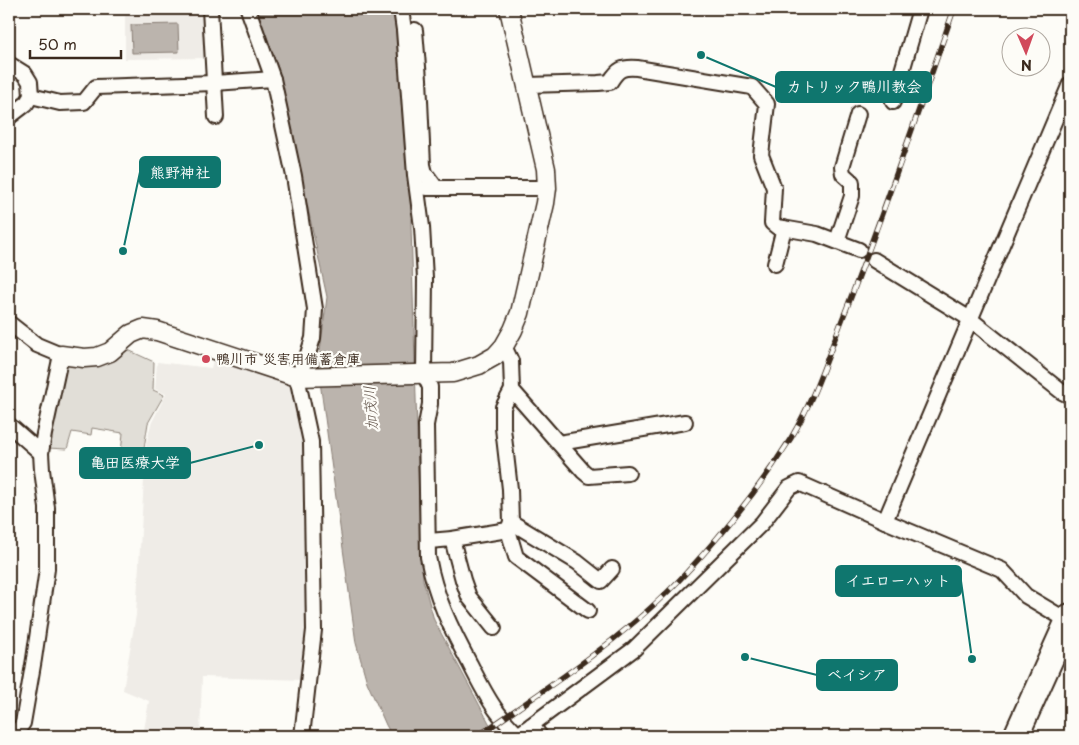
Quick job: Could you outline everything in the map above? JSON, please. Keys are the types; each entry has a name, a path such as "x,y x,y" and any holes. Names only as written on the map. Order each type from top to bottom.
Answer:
{"highway":[{"path":"1016,736 1069,619"}],"street":[{"path":"210,9 216,117"},
{"path":"248,9 273,79 294,176 315,309 313,338 302,377 311,442 314,620 302,736"},
{"path":"400,9 404,30 425,278 422,374 430,387 430,404 426,425 428,557 440,603 456,637 488,697 498,712 519,736 536,731 634,649 762,523 789,488 799,483 1002,570 1026,596 1069,619"},
{"path":"9,323 38,345 62,355 84,358 97,357 110,352 131,334 143,329 157,331 302,377 453,373 479,365 495,356 504,346 520,313 547,188 546,169 509,9"},
{"path":"893,102 920,9"},
{"path":"415,30 423,166 425,173 436,188"},
{"path":"9,64 25,74 30,82 31,96 26,104 9,118"},
{"path":"527,85 610,82 617,72 625,67 752,87 768,104 761,155 774,188 772,222 777,227 817,234 859,250"},
{"path":"31,96 60,103 84,102 96,87 273,79"},
{"path":"885,521 970,319 1067,99 1070,84"},
{"path":"837,241 852,196 852,182 843,174 842,167 858,114"},
{"path":"417,188 547,188"},
{"path":"775,264 784,228"},
{"path":"874,260 970,319 1062,392 1070,396"},
{"path":"504,346 511,361 512,390 503,407 502,428 510,489 510,526 516,557 588,611"},
{"path":"14,736 23,723 47,569 48,508 41,453 62,355"},
{"path":"512,390 589,476 628,473"},
{"path":"559,444 685,422"},
{"path":"9,425 41,453"},
{"path":"428,541 452,539 510,526 577,562 601,580 612,569"},
{"path":"452,539 469,597 494,628"}],"shaded area":[{"path":"125,9 206,9 209,58 125,59"},
{"path":"126,349 154,362 153,390 164,395 148,423 140,473 119,473 123,433 92,428 91,435 72,432 67,449 47,448 62,367 70,361 100,365 119,356"},
{"path":"214,356 291,382 303,443 310,626 304,680 202,677 200,736 143,736 149,701 123,690 136,615 146,445 151,424 166,394 155,389 157,362 211,368"}],"water":[{"name":"加茂川","path":"257,9 395,9 407,85 423,580 434,620 496,736 392,736 367,682 356,643 318,367 327,297 278,70"},
{"path":"178,24 179,52 132,53 131,25"}],"railway":[{"path":"478,736 586,660 639,618 663,596 686,573 755,491 791,438 800,423 821,375 902,160 954,9"}],"place":[{"name":"カトリック鴨川教会","path":"701,55"},
{"name":"熊野神社","path":"123,251"},
{"name":"鴨川市 災害用備蓄倉庫","path":"206,359"},
{"name":"亀田医療大学","path":"259,445"},
{"name":"ベイシア","path":"745,657"},
{"name":"イエローハット","path":"972,659"}]}
